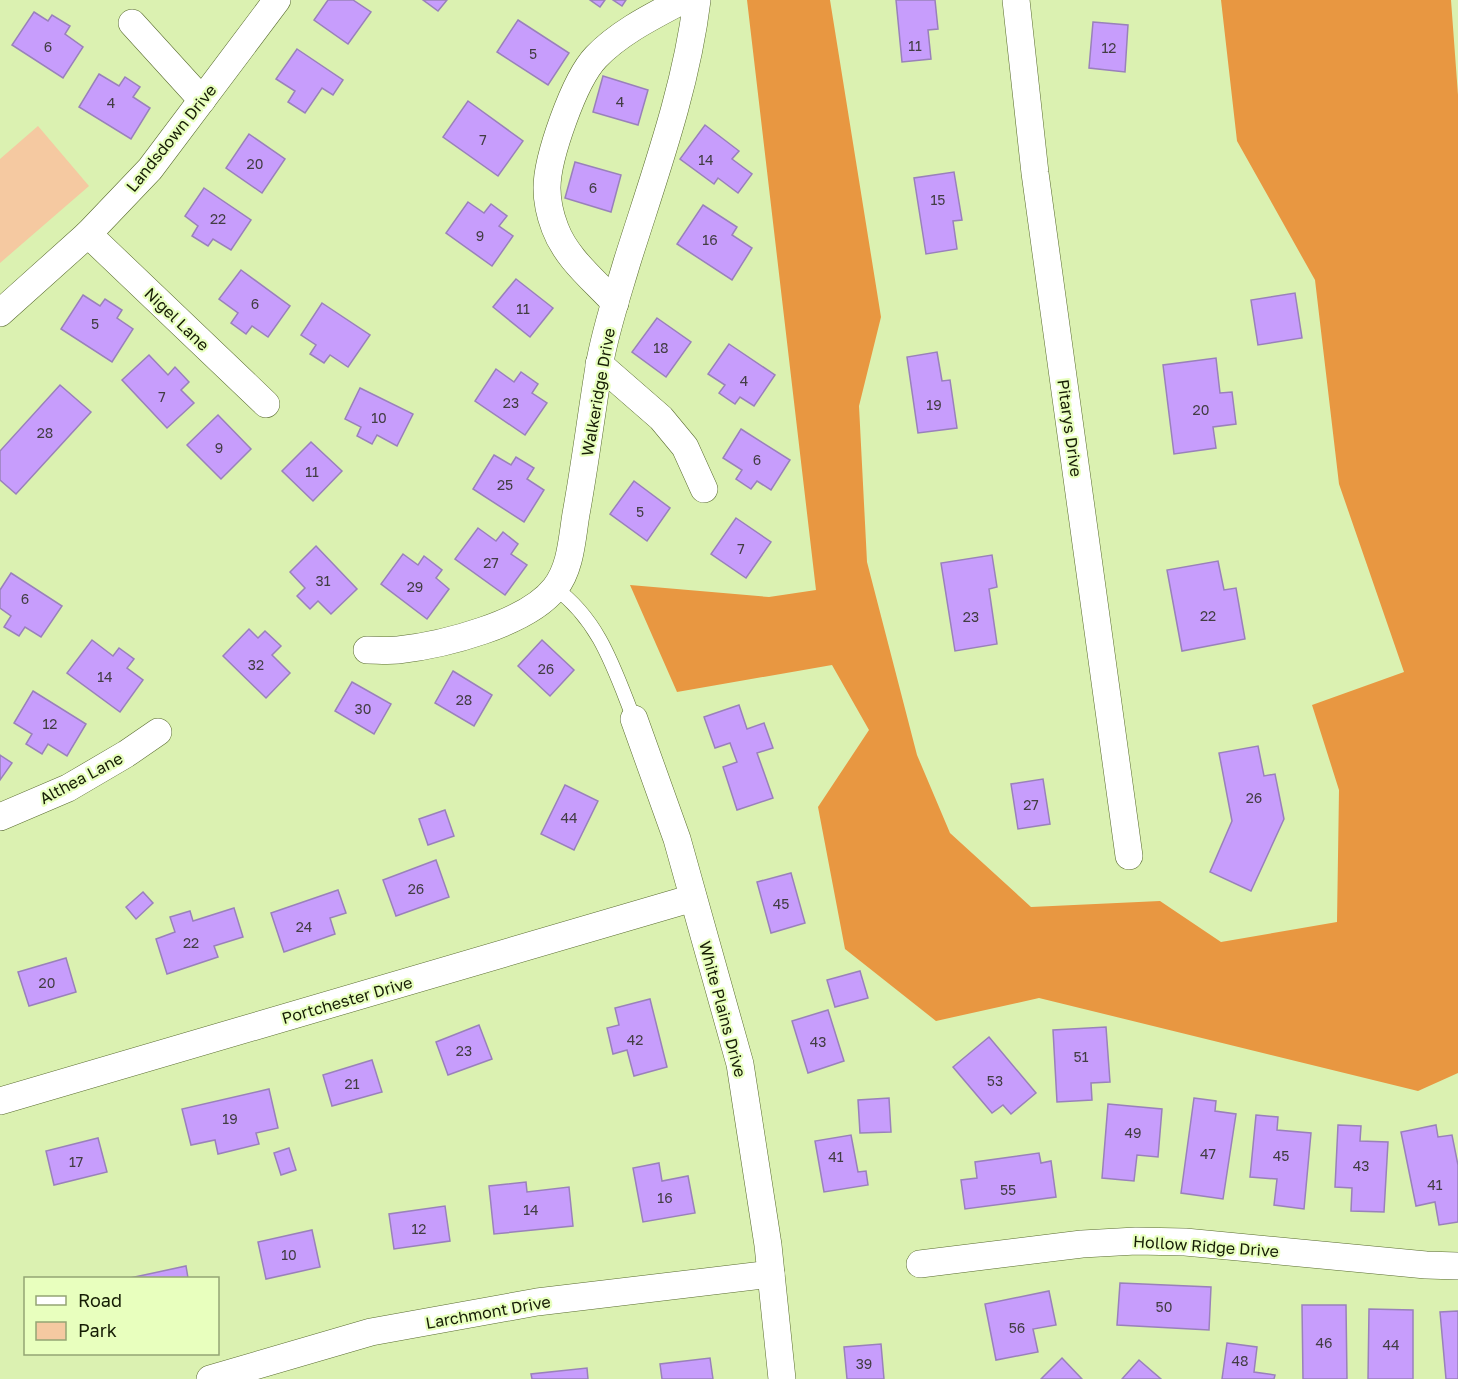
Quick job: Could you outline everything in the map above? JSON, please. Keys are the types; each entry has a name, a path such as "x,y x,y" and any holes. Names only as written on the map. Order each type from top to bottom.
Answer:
{"street":[{"name":"Landsdown Drive","path":"0,313 88,234 150,169 277,0"},
{"path":"615,303 576,262 556,230 547,205 550,166 568,105 595,57 644,21 683,0"},
{"name":"Walkeridge Drive","path":"366,650 396,651 469,635 511,619 535,605 555,588 567,564 588,448 599,364 615,303 685,73 697,0"},
{"name":"Pitarys Drive","path":"1016,0 1035,173 1129,856"},
{"path":"132,23 202,100"},
{"name":"Nigel Lane","path":"88,234 266,404"},
{"path":"599,364 662,418 685,447 704,489"},
{"name":"White Plains Drive","path":"634,719 677,839 741,1064 768,1245 782,1379"},
{"name":"Althea Lane","path":"0,817 68,788 158,732"},
{"name":"Portchester Drive","path":"0,1101 693,898"},
{"name":"Hollow Ridge Drive","path":"920,1264 1082,1244 1136,1241 1185,1242 1426,1265 1458,1266"},
{"name":"Larchmont Drive","path":"210,1379 371,1332 537,1302 771,1274"}],"lane":[{"path":"555,588 573,601 594,627 611,660 634,719"}],"green space":[{"path":"38,126 89,186 0,263 0,159"}],"shaded area":[{"path":"747,0 830,0 881,317 859,406 867,562 917,755 950,833 1031,907 1160,901 1221,942 1337,922 1339,790 1312,705 1404,672 1339,484 1315,280 1237,141 1221,0 1451,0 1458,95 1458,1073 1418,1091 1039,998 936,1021 845,949 818,807 869,730 832,665 677,692 630,585 769,597 816,590"}],"building":[{"path":"328,0 353,0 371,12 348,44 314,20"},
{"path":"423,0 447,0 438,11"},
{"path":"590,0 605,0 600,7"},
{"path":"613,0 626,0 622,6"},
{"path":"896,0 935,0 938,29 928,30 931,59 902,62"},
{"path":"34,12 48,21 52,15 70,26 65,34 83,47 63,78 12,45"},
{"path":"518,20 569,53 548,85 497,52"},
{"path":"1093,22 1128,25 1125,72 1089,68"},
{"path":"297,49 343,80 333,95 322,88 305,113 288,102 295,91 276,79"},
{"path":"99,74 119,86 125,77 140,87 133,97 150,108 131,139 79,107"},
{"path":"603,76 648,90 638,125 593,112"},
{"path":"468,101 523,141 498,176 443,137"},
{"path":"705,125 739,151 732,159 752,174 738,193 718,178 714,184 680,159"},
{"path":"249,134 285,159 262,193 226,168"},
{"path":"575,162 621,175 611,212 565,198"},
{"path":"954,172 962,220 953,221 957,249 926,254 914,178"},
{"path":"204,188 251,220 231,250 213,239 208,246 192,236 198,226 185,216"},
{"path":"468,202 484,213 491,204 507,216 499,226 513,236 492,266 446,233"},
{"path":"703,205 737,227 732,235 752,248 732,280 677,244"},
{"path":"241,270 290,306 268,337 252,326 246,334 231,323 238,313 219,299"},
{"path":"516,279 553,308 530,337 493,307"},
{"path":"1295,293 1302,338 1258,345 1251,300"},
{"path":"83,295 100,306 105,299 122,310 117,318 133,329 112,362 61,329"},
{"path":"322,303 370,335 348,367 330,355 324,363 310,354 316,345 301,335"},
{"path":"657,318 691,342 666,377 632,352"},
{"path":"729,344 775,375 754,406 740,397 735,404 719,393 725,385 708,374"},
{"path":"937,352 942,381 950,380 957,428 918,433 907,357"},
{"path":"149,355 168,375 175,367 189,382 181,390 194,403 167,428 122,380"},
{"path":"1216,358 1220,393 1232,392 1236,424 1213,427 1216,448 1174,454 1163,365"},
{"path":"496,369 514,382 521,372 538,384 532,393 547,403 525,435 475,401"},
{"path":"60,385 91,412 16,494 0,480 0,451"},
{"path":"360,388 413,414 397,446 377,435 372,444 357,436 361,427 345,419"},
{"path":"218,415 251,449 221,479 187,445"},
{"path":"741,429 790,460 771,490 757,481 751,489 736,479 742,470 723,458"},
{"path":"311,442 342,471 313,501 282,471"},
{"path":"494,455 511,465 516,457 534,468 527,479 544,490 524,522 473,489"},
{"path":"634,481 670,508 647,541 610,514"},
{"path":"736,518 771,542 746,578 711,554"},
{"path":"478,528 496,541 503,532 518,544 511,554 527,565 505,595 455,559"},
{"path":"316,546 357,589 331,614 318,601 310,609 297,596 305,588 290,572"},
{"path":"403,554 418,565 424,556 442,570 436,578 449,589 427,619 381,584"},
{"path":"992,555 997,587 989,589 997,644 955,651 941,563"},
{"path":"1218,561 1224,590 1236,588 1245,639 1182,651 1167,570"},
{"path":"11,573 62,606 41,637 25,627 19,636 4,627 11,616 0,608 0,590"},
{"path":"249,629 258,638 265,631 281,646 272,655 290,673 266,698 223,656"},
{"path":"92,640 113,656 119,648 134,659 127,668 143,680 120,712 67,673"},
{"path":"542,640 574,670 550,696 518,666"},
{"path":"453,671 492,695 474,726 435,703"},
{"path":"352,682 391,704 374,734 335,711"},
{"path":"33,691 86,724 67,756 48,744 42,754 26,744 32,734 14,723"},
{"path":"739,705 747,729 764,723 773,748 757,753 773,798 737,810 723,767 737,762 730,743 715,748 704,717"},
{"path":"1258,746 1264,776 1275,774 1284,819 1251,891 1210,872 1232,821 1219,753"},
{"path":"0,755 12,763 0,780"},
{"path":"1043,779 1050,824 1018,829 1011,784"},
{"path":"565,785 598,801 574,850 541,834"},
{"path":"445,810 454,836 428,845 419,819"},
{"path":"436,860 449,897 396,916 383,880"},
{"path":"791,873 805,923 771,933 757,882"},
{"path":"338,890 346,913 330,918 335,934 284,952 271,913"},
{"path":"143,892 153,903 136,919 126,907"},
{"path":"234,908 243,937 214,946 218,957 167,974 156,939 175,932 170,917 190,911 193,921"},
{"path":"66,958 76,992 29,1006 18,972"},
{"path":"860,971 868,998 835,1007 827,980"},
{"path":"650,999 667,1067 634,1076 627,1050 613,1054 607,1028 619,1025 615,1008"},
{"path":"828,1010 844,1061 808,1073 792,1021"},
{"path":"479,1025 492,1059 448,1075 436,1042"},
{"path":"1106,1027 1110,1082 1091,1083 1092,1100 1057,1102 1053,1030"},
{"path":"989,1037 1036,1093 1011,1114 1003,1105 992,1113 953,1067"},
{"path":"372,1060 382,1092 332,1106 323,1075"},
{"path":"269,1089 278,1128 256,1133 259,1144 218,1154 215,1140 191,1145 182,1109"},
{"path":"889,1098 891,1132 860,1133 858,1100"},
{"path":"1194,1098 1216,1101 1215,1111 1236,1114 1223,1199 1181,1193"},
{"path":"1108,1104 1162,1109 1158,1157 1137,1155 1134,1181 1102,1178"},
{"path":"1256,1115 1278,1117 1277,1130 1311,1133 1304,1209 1274,1205 1277,1179 1250,1177"},
{"path":"1338,1125 1361,1126 1360,1141 1388,1142 1384,1212 1351,1211 1352,1188 1335,1187"},
{"path":"1436,1125 1438,1137 1452,1135 1458,1165 1458,1222 1439,1225 1435,1202 1416,1206 1401,1132"},
{"path":"851,1135 858,1172 866,1171 868,1185 824,1192 815,1141"},
{"path":"98,1138 107,1172 54,1185 46,1151"},
{"path":"289,1148 296,1170 281,1175 274,1153"},
{"path":"1039,1153 1041,1163 1051,1161 1056,1197 965,1209 961,1180 977,1178 975,1162"},
{"path":"659,1163 662,1181 688,1176 695,1213 643,1222 633,1168"},
{"path":"526,1182 527,1192 569,1187 573,1226 494,1234 489,1186"},
{"path":"445,1206 450,1241 394,1249 389,1214"},
{"path":"312,1230 320,1267 266,1279 258,1242"},
{"path":"186,1266 188,1277 135,1277"},
{"path":"1120,1283 1211,1287 1209,1330 1117,1325"},
{"path":"1049,1291 1056,1325 1033,1329 1038,1352 996,1360 985,1304"},
{"path":"1302,1305 1346,1305 1347,1379 1303,1379"},
{"path":"1369,1309 1413,1310 1413,1379 1368,1379"},
{"path":"1458,1311 1458,1379 1446,1379 1440,1312"},
{"path":"1227,1343 1257,1347 1254,1372 1275,1375 1274,1379 1222,1379"},
{"path":"881,1344 884,1379 847,1379 844,1347"},
{"path":"710,1358 713,1379 662,1379 660,1364"},
{"path":"1062,1358 1082,1379 1041,1379"},
{"path":"1139,1360 1161,1379 1122,1379"},
{"path":"587,1368 588,1379 532,1379 531,1374"}]}
